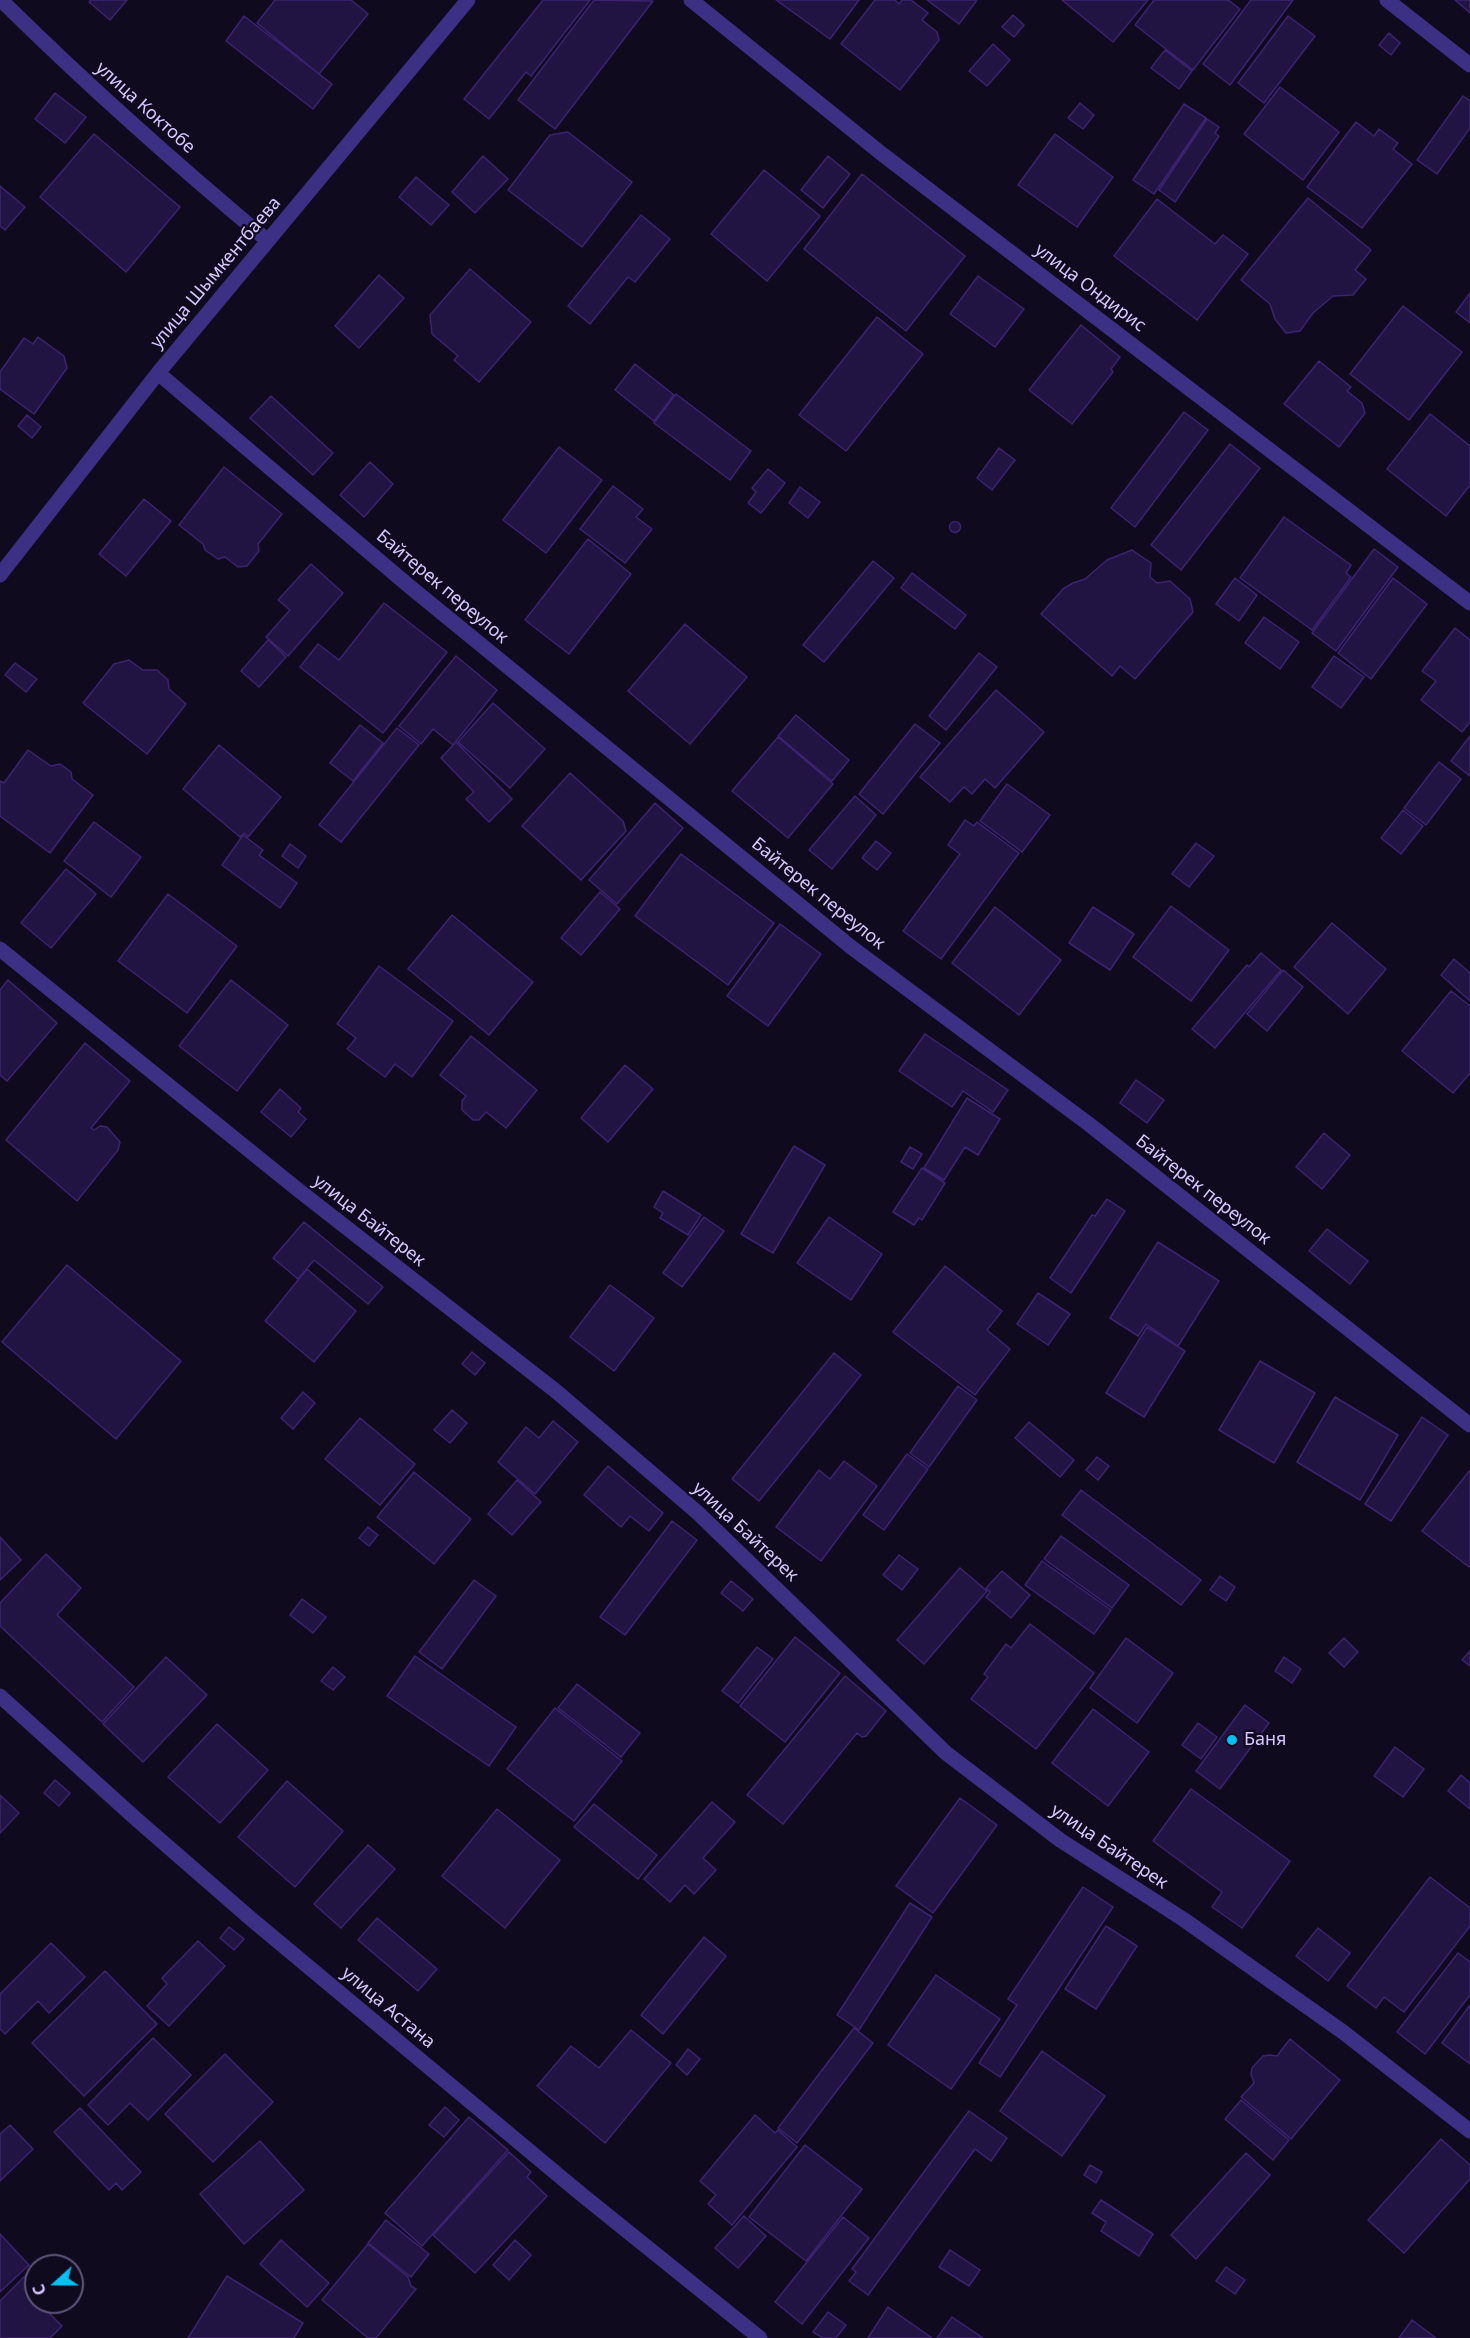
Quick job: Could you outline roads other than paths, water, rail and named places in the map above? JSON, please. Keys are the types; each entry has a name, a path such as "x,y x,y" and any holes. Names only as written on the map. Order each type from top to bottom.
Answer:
{"street":[{"name":"улица Коктобе","path":"1,0 51,49 201,185 268,242"},
{"name":"улица Шымкентбаева","path":"0,575 158,373 468,0"},
{"name":"улица Ондирис","path":"691,0 892,161 1470,603"},
{"path":"1387,0 1470,64"},
{"name":"Байтерек переулок","path":"158,373 409,586 851,947 1090,1125 1470,1425"},
{"name":"улица Байтерек","path":"0,949 297,1189 566,1400 698,1513 946,1753 1060,1840 1183,1919 1343,2032 1470,2131"},
{"name":"улица Астана","path":"0,1696 250,1918 581,2194 760,2338"}],"place":[{"name":"Баня","path":"1232,1740"}]}
